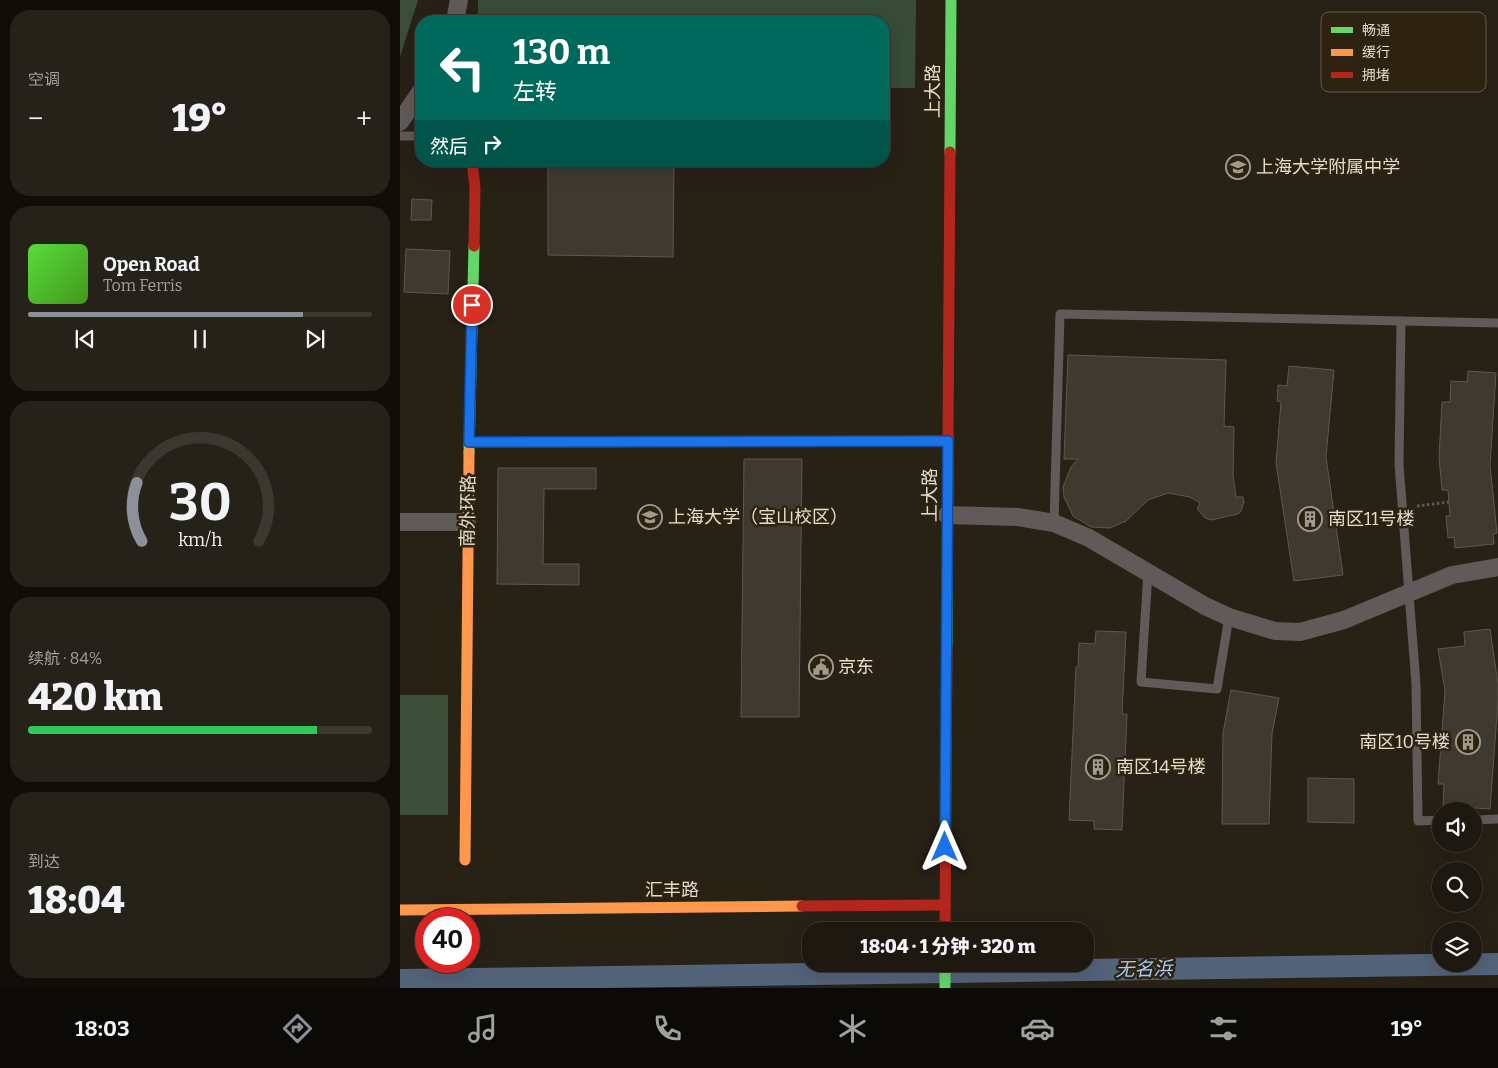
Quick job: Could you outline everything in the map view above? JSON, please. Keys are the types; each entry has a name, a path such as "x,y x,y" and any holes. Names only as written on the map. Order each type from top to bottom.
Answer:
{"street":[{"path":"457,15 461,0"},
{"path":"461,0 462,15"},
{"name":"上大路","path":"945,922 951,0"},
{"path":"400,122 415,100"},
{"name":"南外环路","path":"465,860 467,522 475,188 473,167"},
{"path":"947,515 1018,517 1054,523 1089,538 1204,606 1229,617 1275,631 1300,632 1344,620 1452,575 1498,567"},
{"path":"400,522 467,522"},
{"name":"汇丰路","path":"400,910 945,905"},
{"path":"945,972 945,988"}],"lane":[{"path":"400,136 415,136"},
{"path":"464,167 475,188"},
{"path":"1054,523 1060,314 1498,323"},
{"path":"1401,321 1399,464 1416,684 1418,821 1432,820"},
{"path":"469,442 948,441"},
{"path":"1148,572 1141,682 1216,690 1229,617"},
{"path":"1482,820 1498,819"}],"path":[{"path":"1402,508 1449,502"}],"green space":[{"path":"400,0 418,0 400,57"},
{"path":"478,0 916,0 915,88 890,88 890,15 478,15"},
{"path":"400,695 448,695 448,815 400,815"}],"building":[{"path":"548,167 674,167 673,257 548,255"},
{"path":"412,199 432,200 431,220 411,220"},
{"path":"406,249 450,251 448,294 404,292"},
{"path":"1068,355 1226,360 1224,426 1234,427 1233,475 1236,497 1243,497 1244,502 1241,511 1238,514 1211,520 1205,518 1197,509 1200,503 1190,497 1168,493 1148,500 1126,521 1110,528 1091,527 1073,516 1064,497 1063,487 1071,467 1078,459 1064,459"},
{"name":"南区11号楼","path":"1289,366 1334,370 1326,457 1343,575 1294,581 1276,463 1281,402 1277,401 1278,385 1287,386"},
{"path":"1468,371 1496,373 1490,465 1497,533 1493,534 1494,544 1455,548 1454,537 1448,538 1446,516 1450,516 1448,490 1442,490 1439,457 1442,402 1450,402 1451,381 1467,382"},
{"path":"744,459 802,459 799,717 741,717"},
{"path":"498,468 596,468 596,489 544,489 543,564 579,564 579,585 497,584"},
{"name":"南区10号楼","path":"1490,629 1498,684 1498,701 1490,809 1482,808 1482,802 1443,802 1444,784 1438,784 1445,691 1438,649 1465,646 1464,632"},
{"name":"南区14号楼","path":"1096,631 1126,632 1122,714 1127,714 1122,830 1094,829 1094,821 1069,820 1076,667 1078,667 1079,643 1095,644"},
{"path":"1231,690 1279,698 1272,733 1269,824 1222,824 1223,733"},
{"path":"1308,778 1354,779 1354,823 1308,822"}],"waterway":[{"name":"无名浜","path":"400,980 1498,964"}],"traffic: fast":[{"path":"950,152 951,0"},
{"path":"469,452 474,246"},
{"path":"947,645 948,438"},
{"path":"945,972 945,988"}],"traffic: slow":[{"path":"465,860 469,452"},
{"path":"400,910 802,906"}],"traffic: jam":[{"path":"948,438 950,152"},
{"path":"473,167 475,188 474,246"},
{"path":"945,922 947,645"},
{"path":"802,906 945,905"}],"place":[{"name":"上海大学附属中学","path":"1238,167"},
{"name":"上海大学（宝山校区）","path":"650,517"},
{"name":"南区11号楼","path":"1310,519"},
{"name":"京东","path":"821,667"},
{"name":"南区10号楼","path":"1468,742"},
{"name":"南区14号楼","path":"1098,767"}],"route":[{"path":"472,305 469,442 948,441 945,847"}]}
